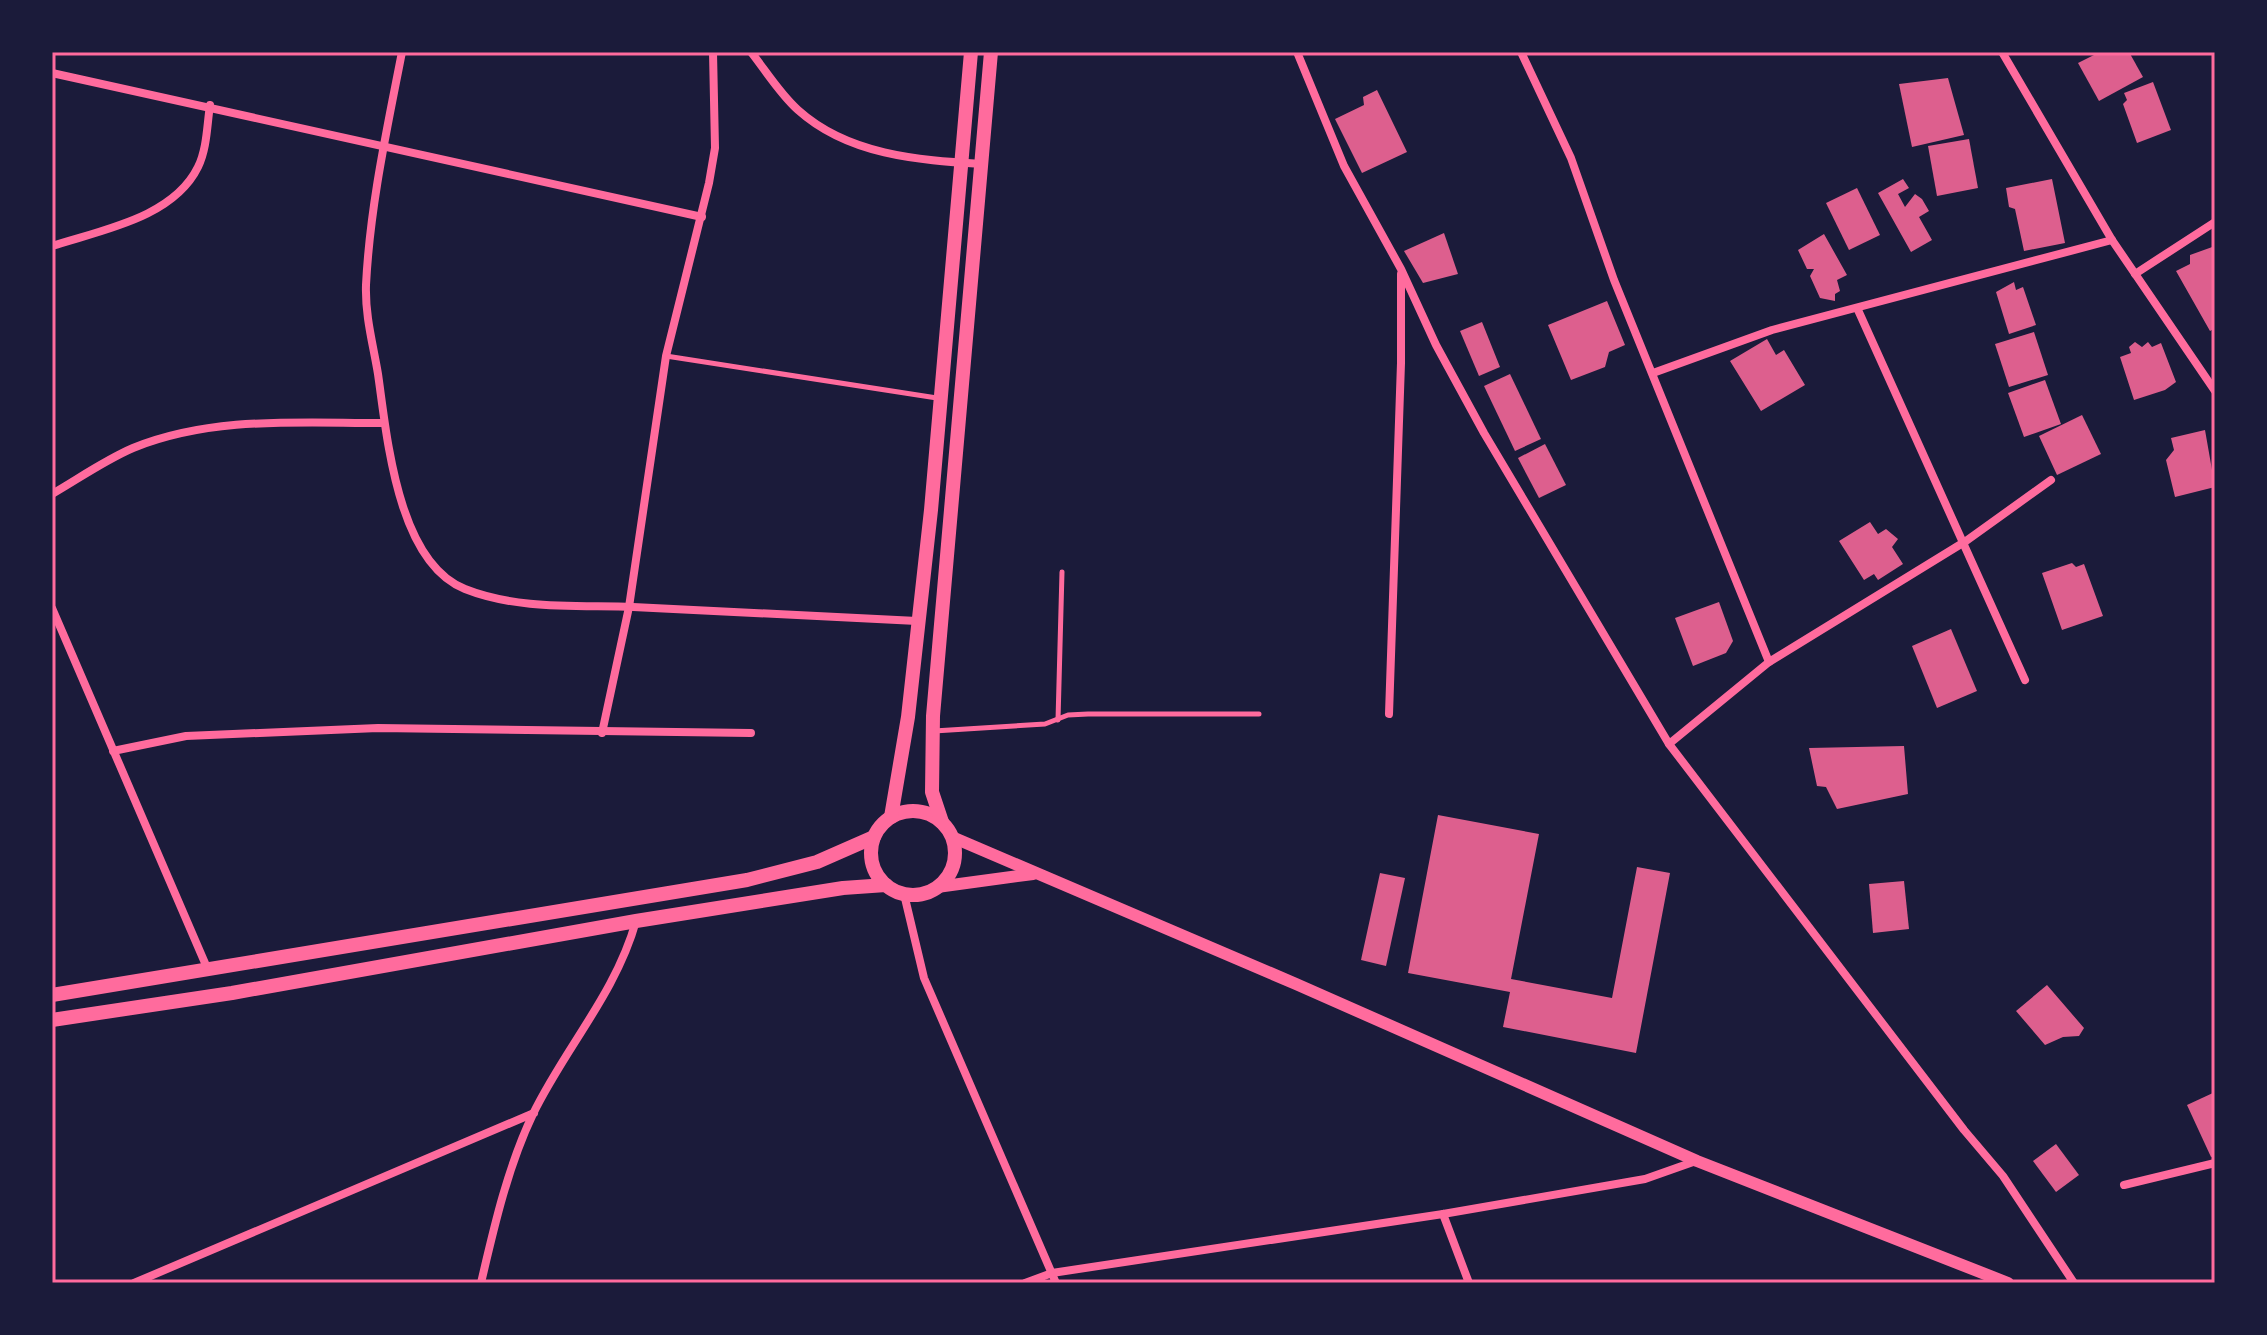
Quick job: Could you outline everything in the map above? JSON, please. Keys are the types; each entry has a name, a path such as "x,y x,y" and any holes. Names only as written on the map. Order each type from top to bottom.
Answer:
{"main road":[{"path":"891,817 908,717 942,399 971,52"},
{"path":"52,1020 843,888 886,885 904,894 915,895 937,887 950,874 952,837 942,822 932,792 932,731 991,52"},
{"path":"52,995 787,872 874,837 891,817 908,811 926,813 942,822"},
{"path":"874,837 872,863 886,885"},
{"path":"380,940 386,964"}],"street":[{"path":"402,52 372,218 366,314 378,376 382,423 396,490 420,543 442,575 464,589 541,605 917,621"},
{"path":"602,733 629,607 666,356 686,264 702,217 715,148 713,52"},
{"path":"751,52 795,108 828,133 853,145 886,153 983,164"},
{"path":"1297,52 1344,166 1401,269 1436,345 1484,433 1669,744 1964,1130 2003,1176 2074,1283"},
{"path":"1521,52 1571,158 1614,280 1769,662"},
{"path":"2002,52 2112,240 2215,391"},
{"path":"52,73 210,105 702,217"},
{"path":"52,246 131,221 184,188 199,166 210,105"},
{"path":"2135,274 2215,222"},
{"path":"1653,373 1772,330 1858,310 2112,240"},
{"path":"1389,714 1401,363 1401,269"},
{"path":"1858,310 1966,541 2025,680"},
{"path":"52,494 130,449 193,429 230,424 382,423"},
{"path":"1669,744 1769,662 1966,541 2051,480"},
{"path":"52,608 208,970"},
{"path":"113,751 186,736 378,728 751,733"},
{"path":"952,837 1697,1161 2008,1283"},
{"path":"937,887 1035,874"},
{"path":"904,894 924,978 1056,1283"},
{"path":"481,1283 502,1202 534,1113 613,982 636,921"},
{"path":"134,1283 534,1113"},
{"path":"1025,1283 1052,1273 1443,1214 1645,1179 1697,1161"},
{"path":"2124,1185 2215,1163"},
{"path":"1443,1214 1469,1283"}],"lane":[{"path":"666,356 942,399"},
{"path":"1058,720 1062,572"},
{"path":"932,731 1045,724 1088,714 1259,714"}],"building":[{"path":"2100,52 2129,52 2143,77 2099,101 2078,63"},
{"path":"1948,78 1964,135 1912,147 1899,84"},
{"path":"2153,82 2171,130 2137,143 2123,104 2127,100 2124,93"},
{"path":"1377,90 1407,152 1362,173 1335,119 1364,105 1363,97"},
{"path":"1969,139 1978,188 1937,196 1928,146"},
{"path":"1903,179 1909,188 1898,194 1905,207 1915,194 1929,211 1919,217 1932,240 1911,252 1878,193"},
{"path":"2052,179 2065,243 2024,251 2015,209 2009,207 2006,188"},
{"path":"1857,188 1880,235 1849,250 1826,203"},
{"path":"1444,233 1458,274 1423,283 1404,251"},
{"path":"1824,234 1847,275 1837,280 1840,291 1835,294 1835,301 1820,298 1810,276 1814,269 1807,269 1798,250"},
{"path":"2215,246 2215,328 2210,331 2176,271 2190,264 2190,255"},
{"path":"2014,282 2016,290 2023,287 2036,325 2009,334 1996,292"},
{"path":"1607,301 1625,345 1609,352 1605,367 1571,380 1548,325"},
{"path":"1482,322 1500,367 1479,376 1460,331"},
{"path":"2034,332 2048,375 2009,387 1995,344"},
{"path":"1767,339 1776,355 1784,350 1805,385 1761,411 1730,361"},
{"path":"2135,342 2142,347 2148,342 2152,347 2161,343 2176,382 2165,390 2134,400 2120,357 2131,353 2129,347"},
{"path":"1510,374 1541,439 1515,451 1484,386"},
{"path":"2045,380 2061,424 2024,437 2008,393"},
{"path":"2082,415 2101,454 2057,475 2039,436"},
{"path":"2205,430 2215,487 2175,497 2166,460 2174,450 2171,438"},
{"path":"1545,444 1566,485 1539,498 1518,458"},
{"path":"1870,522 1878,534 1886,529 1898,539 1892,547 1903,564 1878,580 1874,574 1864,580 1839,541"},
{"path":"2072,563 2076,567 2084,564 2103,616 2062,630 2042,573"},
{"path":"1719,602 1733,641 1726,653 1693,666 1675,618"},
{"path":"1951,629 1977,691 1937,708 1912,646"},
{"path":"1904,746 1908,794 1837,809 1826,787 1817,786 1809,748"},
{"path":"1438,815 1539,834 1511,979 1612,998 1637,867 1670,873 1636,1053 1503,1027 1510,992 1408,973"},
{"path":"1380,873 1405,878 1386,966 1361,960"},
{"path":"1904,881 1909,929 1873,933 1869,884"},
{"path":"2047,985 2084,1028 2079,1036 2063,1037 2045,1045 2016,1011"},
{"path":"2215,1092 2215,1156 2211,1157 2187,1105"},
{"path":"2056,1144 2079,1175 2056,1192 2033,1161"}]}
